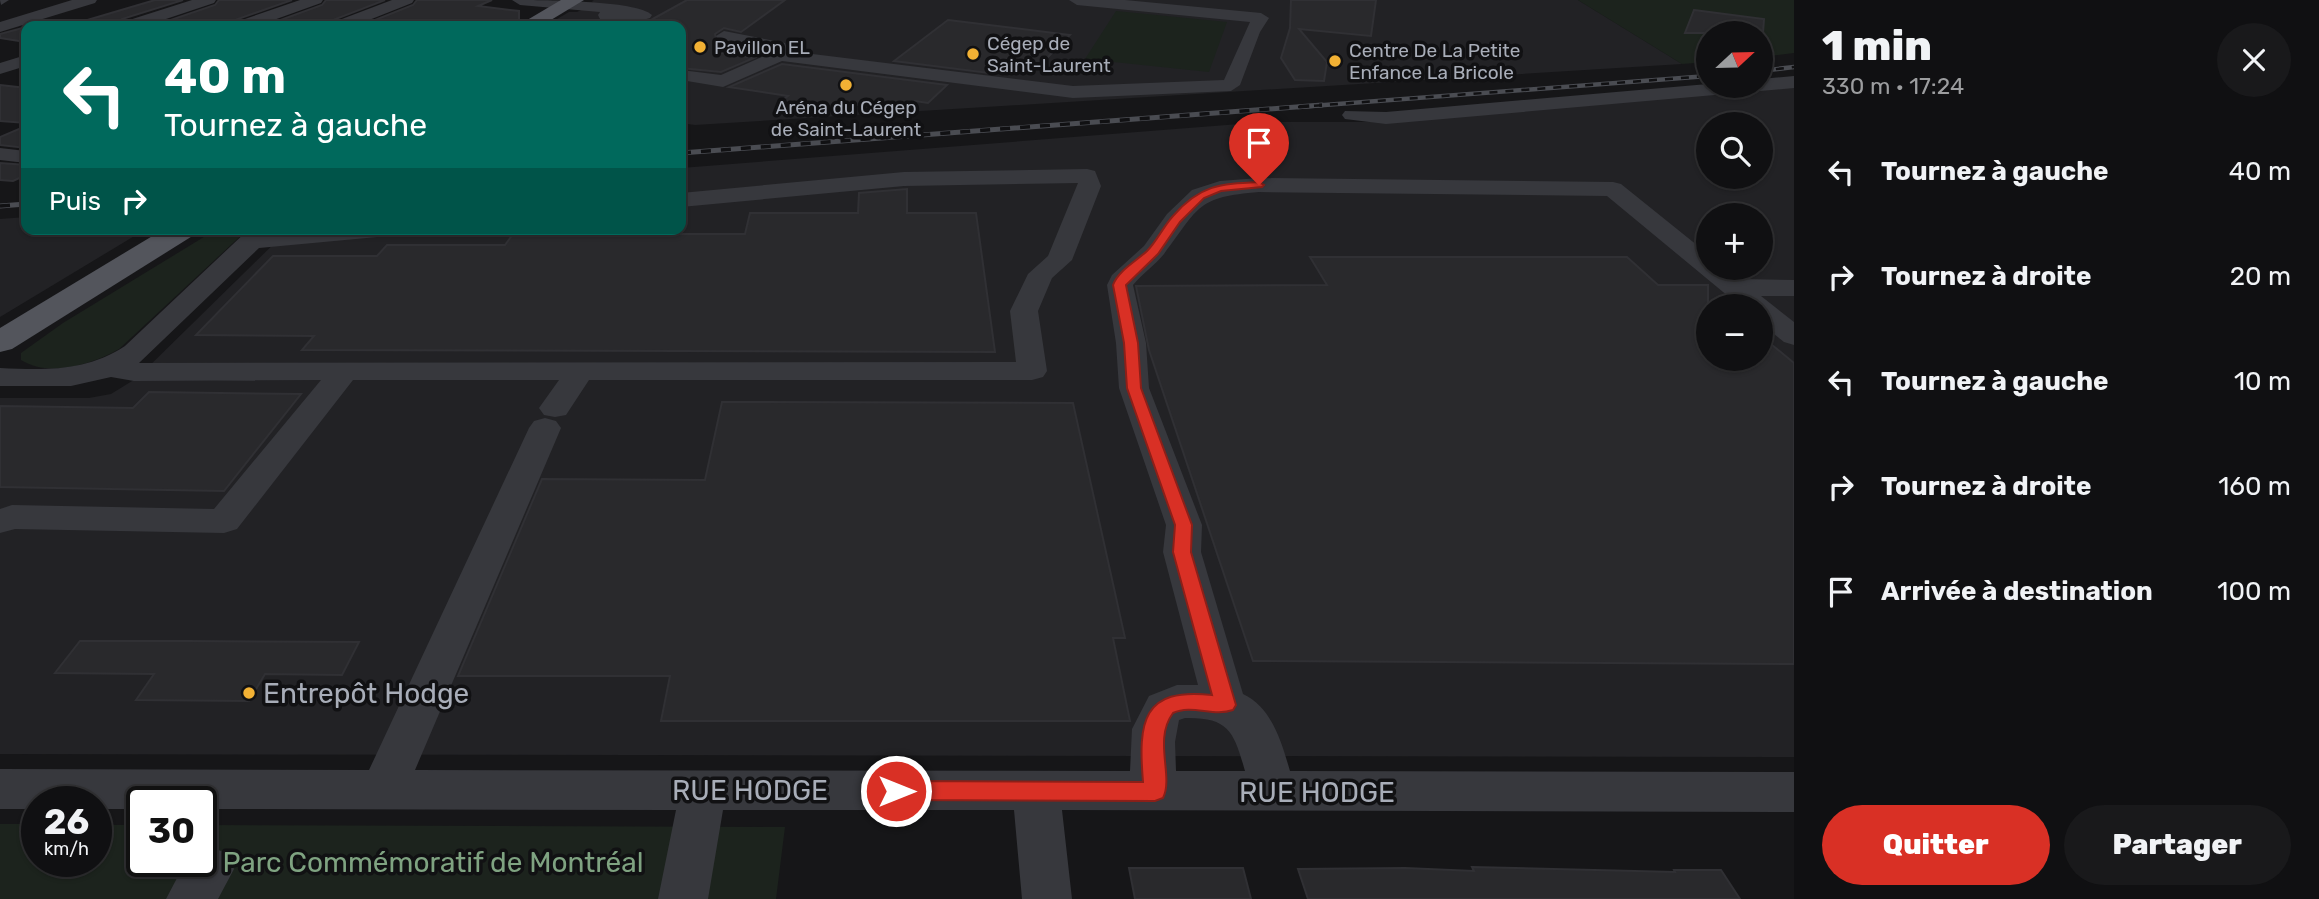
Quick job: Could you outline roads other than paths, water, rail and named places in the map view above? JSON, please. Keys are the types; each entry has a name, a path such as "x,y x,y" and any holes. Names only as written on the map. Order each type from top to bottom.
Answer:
{"main road":[{"path":"536,21 571,2"},
{"path":"0,342 174,235"}],"street":[{"path":"0,27 89,0"},
{"path":"144,21 208,0"},
{"path":"256,21 316,0"},
{"path":"352,21 405,0"},
{"path":"520,0 571,2 604,17 648,8"},
{"path":"686,76 723,81 780,55 1073,92 1231,85 1252,32 1262,18 1077,0"},
{"path":"724,36 779,47 780,55"},
{"path":"0,69 21,53"},
{"path":"0,75 21,77"},
{"path":"1773,84 1794,82"},
{"path":"1352,114 1376,118 1401,117 1696,91"},
{"path":"0,154 21,156"},
{"path":"112,368 134,372 1032,371 1024,311 1041,274 1059,260 1090,186 1087,176 1018,180 921,178 686,201"},
{"path":"1225,705 1182,552 1184,525 1134,388 1131,343 1120,285 1200,195 1220,188 1251,185 1612,188 1696,256"},
{"path":"0,377 73,377 112,368 135,352 258,235"},
{"path":"1724,280 1742,294"},
{"path":"1734,288 1794,288"},
{"path":"1773,319 1794,336"},
{"path":"0,521 12,517 224,521 344,371"},
{"path":"383,789 550,418"},
{"path":"1155,792 1152,754 1157,719 1166,707 1173,703 1192,701 1225,705 1238,712 1253,731 1274,792"},
{"name":"RUE HODGE","path":"0,789 1794,792"},
{"path":"683,899 703,790"},
{"path":"1036,791 1047,899"}],"lane":[{"path":"550,418 571,388 578,370"}],"railway":[{"path":"1773,69 1794,67"},
{"path":"1298,107 1696,77"},
{"path":"686,153 1322,105"},
{"path":"0,206 21,204"}],"place":[{"name":"Pavillon EL","path":"700,47"},
{"name":"Cégep de Saint-Laurent","path":"973,54"},
{"name":"Centre De La Petite Enfance La Bricole","path":"1335,61"},
{"name":"Aréna du Cégep de Saint-Laurent","path":"846,85"},
{"name":"Entrepôt Hodge","path":"249,693"}],"park label":[{"name":"Parc Commémoratif de Montréal","path":"433,862"}]}
